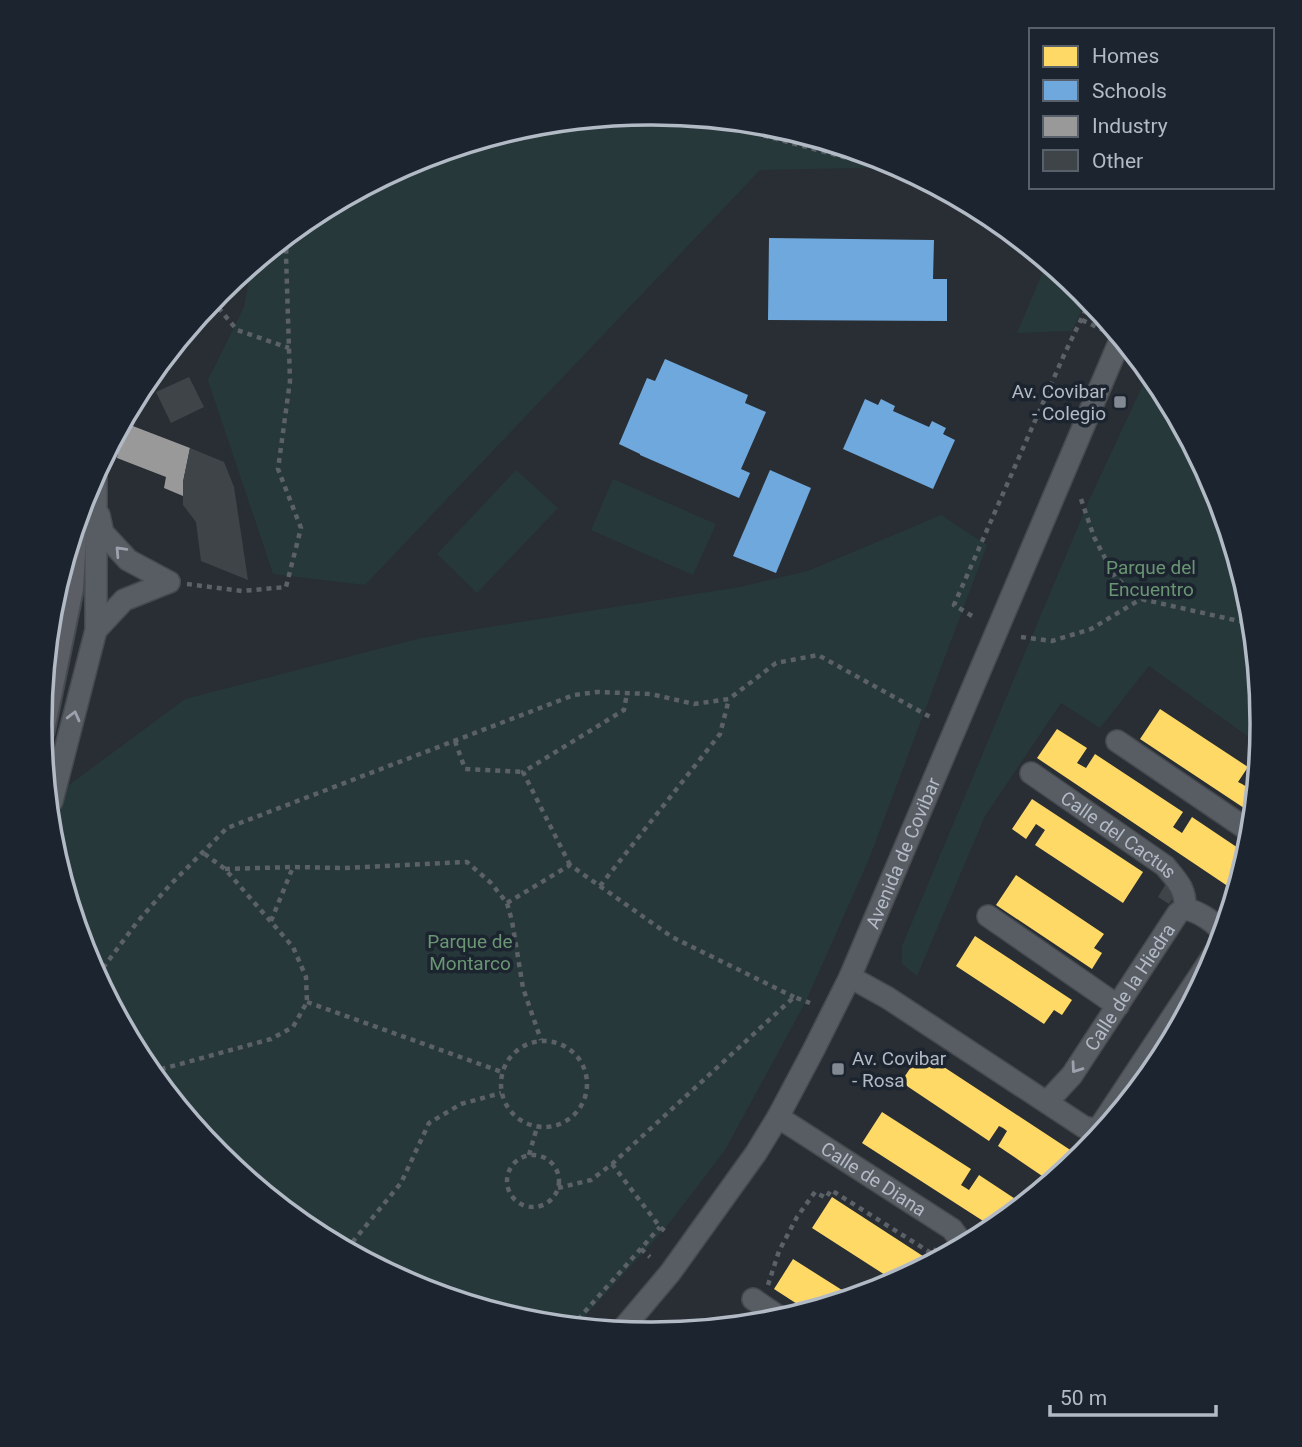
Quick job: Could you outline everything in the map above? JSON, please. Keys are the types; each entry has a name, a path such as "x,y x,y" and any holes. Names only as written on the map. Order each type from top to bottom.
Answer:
{"main road":[{"path":"58,649 70,580"}],"street":[{"name":"Avenida de Covibar","path":"629,1321 670,1273 756,1153 832,1015 1117,348"},
{"path":"95,501 103,533 128,560 169,582"},
{"path":"56,785 96,630 95,502"},
{"path":"96,630 124,600 169,582"},
{"path":"1117,741 1240,825"},
{"name":"Calle del Cactus","path":"1031,773 1165,866 1181,886 1185,909"},
{"name":"Calle de la Hiedra","path":"1046,1102 1072,1075 1178,913 1185,909 1193,910 1215,924"},
{"path":"988,916 1118,1006"},
{"path":"850,977 888,998 1084,1127 1091,1128"},
{"path":"1123,1091 1172,1018"},
{"name":"Calle de Diana","path":"778,1117 960,1236"},
{"path":"753,1299 769,1310"}],"path":[{"path":"773,138 841,156"},
{"path":"169,582 242,592 286,587 301,528 278,469 290,382 286,250"},
{"path":"220,309 237,330 289,348"},
{"path":"972,616 954,605 1085,312"},
{"path":"1081,499 1094,537 1115,577 1141,599 1240,621"},
{"path":"1021,638 1052,641 1091,629 1141,599"},
{"path":"104,966 170,885 227,828 574,695 597,692 651,694 694,704 729,699 776,663 818,655 932,718"},
{"path":"455,741 464,769 523,772 624,710 627,693"},
{"path":"600,886 720,734 729,699"},
{"path":"523,772 570,865 671,937 810,1003"},
{"path":"162,1069 271,1039 293,1027 307,1002 306,977 293,947 225,869 202,852"},
{"path":"225,869 343,868 467,862 491,883 507,903 523,988 541,1040"},
{"path":"507,903 570,865"},
{"path":"271,921 293,867"},
{"path":"558,1188 591,1180 612,1164 794,997"},
{"path":"307,1002 502,1072"},
{"path":"541,1040 552,1041 568,1048 579,1058 586,1073 587,1088 580,1108 570,1119 556,1126 537,1127 524,1123 512,1113 501,1093 502,1072 506,1062 515,1051 526,1044 541,1040"},
{"path":"352,1242 401,1183 429,1123 461,1104 501,1093"},
{"path":"529,1155 537,1127"},
{"path":"529,1155 537,1155 552,1163 559,1179 554,1196 540,1206 522,1205 509,1193 507,1185 509,1169 521,1157 529,1155"},
{"path":"612,1164 667,1233"},
{"path":"779,1251 797,1217 815,1192 825,1198 831,1190 929,1253"},
{"path":"580,1318 660,1227"},
{"path":"641,1249 650,1257"}],"green space":[{"path":"612,126 690,126 729,130 806,145 871,168 760,170 365,585 273,574 208,380 244,307 249,281 318,226 386,187 422,171 496,145 573,130"},
{"path":"1043,272 1082,309 1072,331 1017,333"},
{"name":"Parque del Encuentro","path":"1144,384 1188,459 1218,531 1238,607 1244,645 1249,737 1149,666 1100,728 1061,703 985,816 917,976 902,964 902,946 1090,498"},
{"path":"516,470 558,508 477,593 437,554"},
{"path":"613,479 716,524 693,575 591,530"},
{"name":"Parque de Montarco","path":"941,515 987,545 869,859 806,1001 725,1150 663,1231 583,1318 496,1302 422,1276 386,1260 318,1221 256,1173 228,1147 176,1088 153,1056 114,988 98,953 84,916 64,840 59,808 65,788 185,699 421,638 740,587 808,571"}],"building: Homes":[{"path":"1160,709 1248,767 1238,782 1246,786 1243,807 1140,739"},
{"path":"1057,729 1087,748 1077,763 1086,768 1095,754 1183,812 1173,827 1182,833 1192,817 1236,847 1227,886 1037,758"},
{"path":"1032,799 1143,872 1123,903 1035,845 1045,830 1036,824 1026,839 1012,829"},
{"path":"1016,875 1104,934 1094,948 1102,953 1092,969 996,905"},
{"path":"975,936 1072,1000 1062,1015 1054,1010 1044,1024 956,966"},
{"path":"921,1052 1071,1150 1042,1176 998,1146 1007,1131 1003,1128 999,1126 989,1141 901,1082"},
{"path":"882,1112 971,1169 961,1185 969,1190 979,1175 1014,1198 984,1221 862,1143"},
{"path":"832,1197 923,1256 884,1274 812,1228"},
{"path":"793,1259 842,1290 797,1304 774,1289"}],"building: Schools":[{"path":"769,238 934,240 933,279 947,279 947,321 768,320"},
{"path":"665,359 748,395 745,403 766,412 741,469 750,473 739,498 619,444 647,378 655,381"},
{"path":"865,399 878,405 881,399 895,406 893,411 929,427 932,421 946,428 943,434 955,440 933,489 843,449"},
{"path":"770,470 811,488 776,573 733,556"}],"building: Industry":[{"path":"132,426 190,448 183,496 164,488 166,477 117,458"}],"building: Other":[{"path":"189,377 204,407 171,423 156,392"},
{"path":"190,448 224,462 234,487 248,580 201,561 196,522 183,505 183,482"},
{"path":"1165,885 1177,893 1169,904 1158,897"}],"place":[{"name":"Av. Covibar - Colegio","path":"1120,402"},
{"name":"Av. Covibar - Rosa","path":"838,1069"}]}
